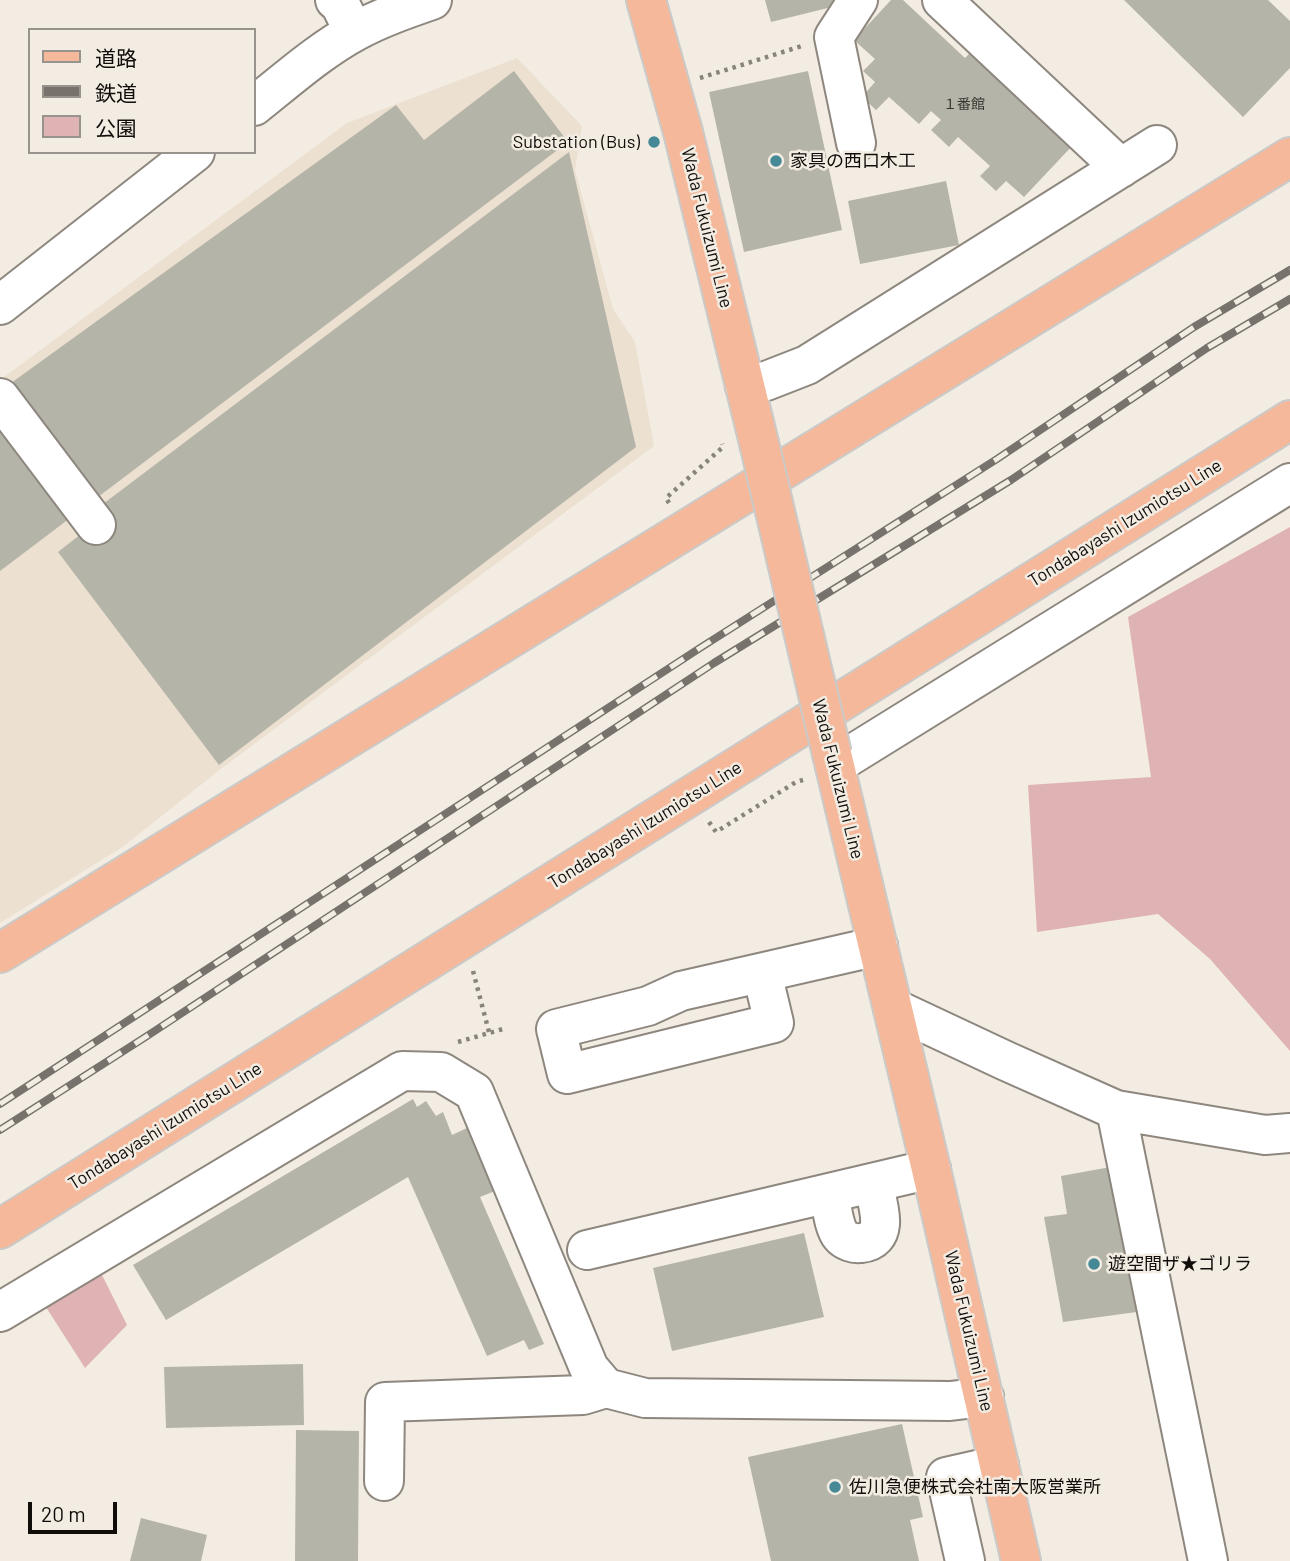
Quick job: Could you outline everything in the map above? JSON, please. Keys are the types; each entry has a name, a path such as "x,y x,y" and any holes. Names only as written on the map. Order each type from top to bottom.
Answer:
{"main road":[{"name":"Wada Fukuizumi Line","path":"646,0 683,132 746,386 827,765 878,946 1021,1561"},
{"path":"0,953 1290,157"},
{"name":"Tondabayashi Izumiotsu Line","path":"0,1230 1290,420"}],"street":[{"path":"335,0 340,4 355,32"},
{"path":"256,104 310,61 355,32 390,15 432,0"},
{"path":"856,143 834,37 858,0"},
{"path":"942,0 1121,168"},
{"path":"746,386 807,365 1157,145"},
{"path":"0,305 192,154"},
{"path":"0,397 96,525"},
{"path":"827,765 1290,483"},
{"path":"762,973 774,1023 567,1073 556,1029 648,1006 681,991 878,946"},
{"path":"893,1008 1116,1110 1265,1135 1290,1133"},
{"path":"0,1312 402,1071 441,1072 474,1091 589,1368 606,1388"},
{"path":"1116,1110 1208,1561"},
{"path":"587,1250 931,1169"},
{"path":"828,1193 841,1236 847,1241 862,1243 875,1237 881,1224 873,1183"},
{"path":"384,1481 386,1402 583,1395 606,1388 645,1398 950,1401 984,1398"},
{"path":"965,1561 946,1477 999,1465"}],"path":[{"path":"692,80 834,37"},
{"path":"673,510 666,498 723,447 721,435"},
{"path":"705,816 716,832 827,765"},
{"path":"471,964 489,1032"}],"shaded area":[{"path":"517,58 582,126 575,170 613,309 635,342 654,446 222,768 124,846 0,923 0,380 347,123"}],"green space":[{"path":"1290,527 1290,1051 1210,959 1158,914 1037,932 1028,785 1151,777 1128,617"},
{"path":"100,1271 127,1325 85,1368 44,1304"}],"building":[{"path":"765,0 848,0 848,3 771,22"},
{"path":"891,0 903,0 965,58 973,50 1074,144 1024,197 1006,181 996,191 980,176 990,166 958,137 949,147 931,130 941,120 931,111 919,124 889,97 876,110 862,97 875,82 863,71 875,59 854,40"},
{"path":"1124,0 1268,0 1290,21 1290,68 1243,117"},
{"path":"514,71 568,142 0,571 0,391 396,105 424,140"},
{"name":"家具の西口木工","path":"808,71 842,230 744,252 709,92"},
{"path":"569,152 636,447 219,765 58,552 109,512 103,504"},
{"path":"946,181 959,245 860,264 848,201"},
{"path":"413,1099 417,1107 426,1101 436,1116 443,1112 452,1135 467,1128 495,1191 480,1197 544,1344 529,1350 524,1340 487,1356 408,1177 166,1320 133,1265"},
{"name":"遊空間ザ★ゴリラ","path":"1116,1166 1144,1311 1063,1322 1044,1217 1067,1214 1061,1176"},
{"path":"804,1233 824,1317 672,1351 653,1268"},
{"path":"303,1364 304,1425 166,1428 164,1367"},
{"name":"佐川急便株式会社南大阪営業所","path":"902,1424 923,1517 910,1520 919,1561 771,1561 748,1457"},
{"path":"296,1430 359,1431 358,1561 295,1561"},
{"path":"141,1518 207,1535 201,1561 130,1561"}],"railway":[{"path":"0,1104 700,648 997,459 1194,327 1290,270"},
{"path":"0,1130 714,663 1011,480 1207,348 1290,299"}],"place":[{"name":"Substation (Bus)","path":"654,142"},
{"name":"家具の西口木工","path":"776,161"},
{"name":"遊空間ザ★ゴリラ","path":"1094,1264"},
{"name":"佐川急便株式会社南大阪営業所","path":"835,1487"}]}
